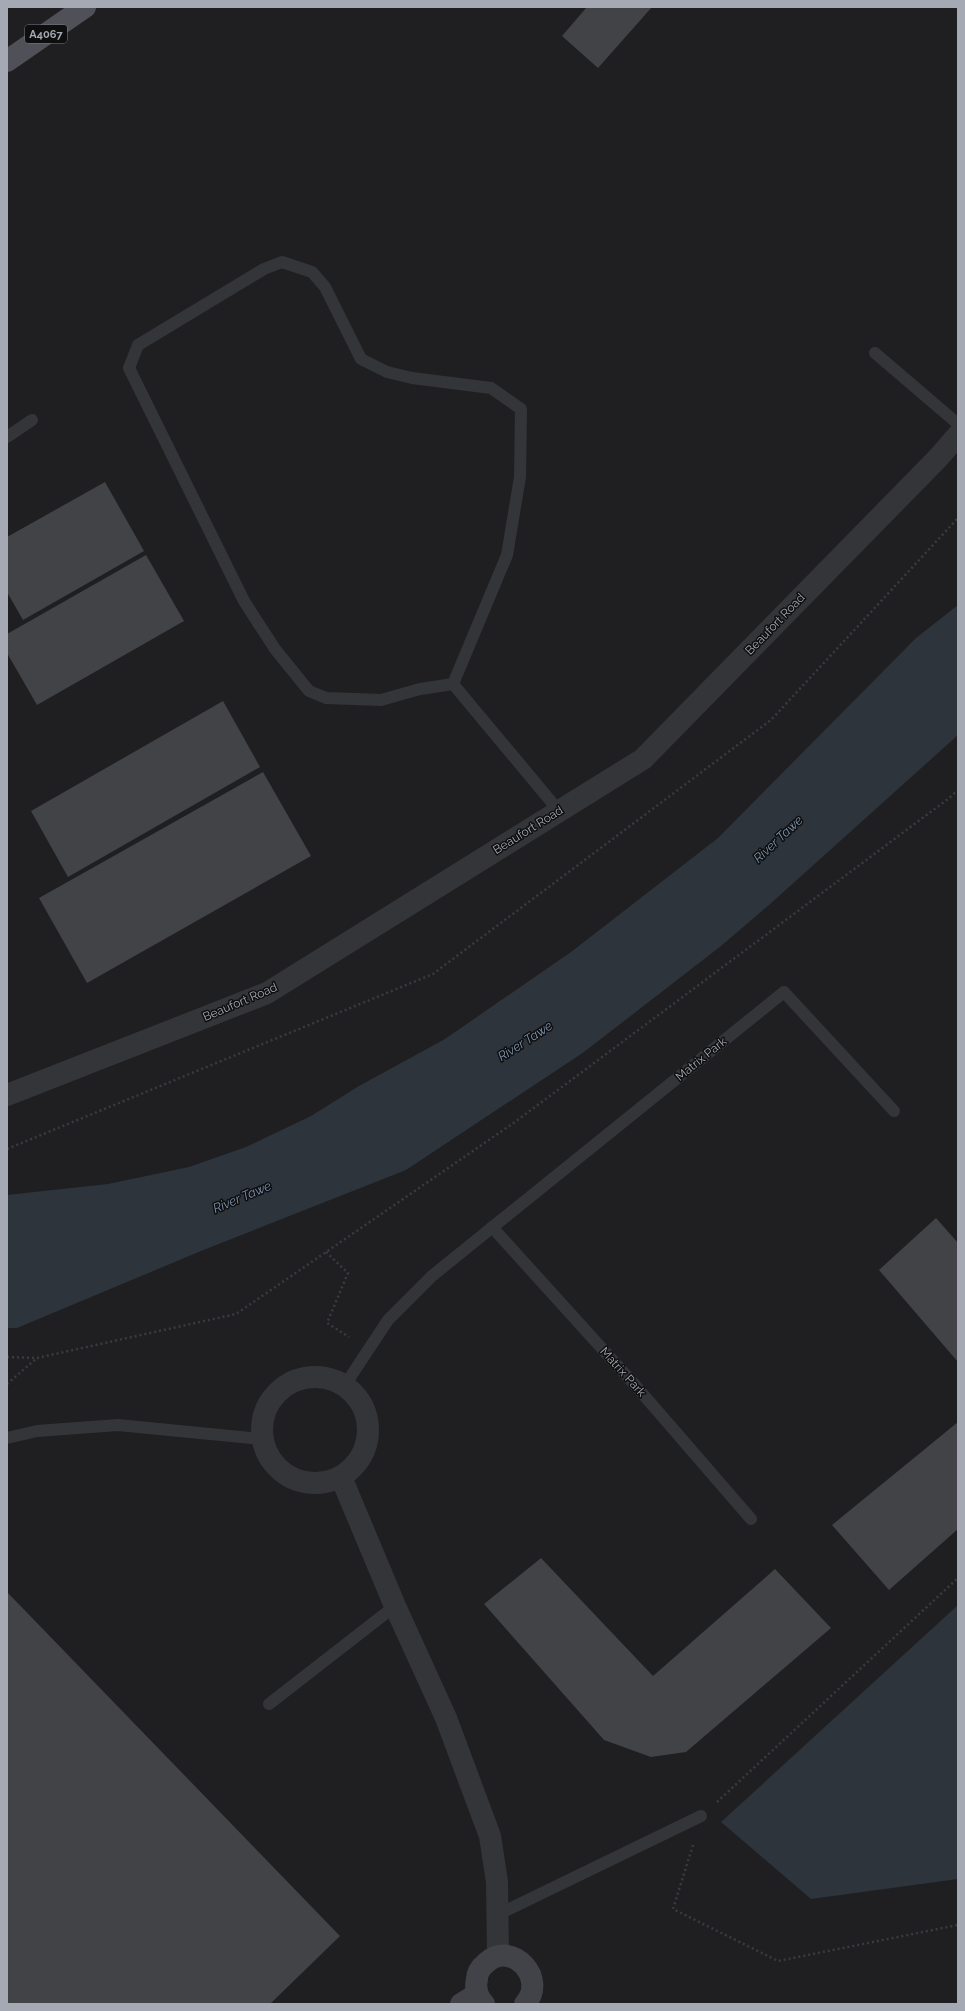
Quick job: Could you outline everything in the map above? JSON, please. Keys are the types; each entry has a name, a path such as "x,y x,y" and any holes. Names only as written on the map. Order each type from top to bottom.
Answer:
{"main road":[{"name":"A4067","path":"7,61 85,7"}],"street":[{"name":"Beaufort Road","path":"7,1095 267,993 643,759 938,458 958,434"},
{"path":"319,1376 332,1379 345,1385 355,1394 363,1406 369,1432 366,1446 361,1458 352,1469 341,1477 325,1483 308,1483 292,1478 278,1468 268,1455 262,1439 264,1412 271,1400 286,1386 305,1377 319,1376"},
{"path":"341,1477 395,1606 446,1718 490,1836 497,1882 499,1914 498,1956"},
{"path":"474,2001 477,1975 489,1960 498,1956 515,1958 528,1968 533,1985 529,2003"}],"lane":[{"path":"282,262 312,272 325,287 361,359 387,372 412,378 491,388 521,409 520,477 507,555 454,684 420,689 381,700 326,698 309,692 275,649 244,601 132,376 129,368 138,345 264,269 282,262"},
{"path":"875,353 958,424"},
{"path":"7,437 32,420"},
{"path":"454,684 560,811"},
{"name":"Matrix Park","path":"345,1385 388,1320 421,1287 492,1227 784,992 894,1111"},
{"name":"Matrix Park","path":"492,1227 635,1385 751,1519"},
{"path":"7,1438 37,1431 118,1425 262,1439"},
{"path":"269,1704 395,1606"},
{"path":"499,1914 701,1816"}],"path":[{"path":"7,1149 433,974 771,720 958,518"},
{"path":"7,1357 37,1358 236,1314 515,1122 942,804 958,790"},
{"path":"326,1252 348,1273 327,1323 369,1349"},
{"path":"7,1384 37,1358"},
{"path":"958,1578 701,1816 673,1909 778,1961 958,1925"}],"shaded area":[{"path":"7,7 958,7 958,2004 7,2004"}],"water":[{"name":"River Tawe","path":"958,605 958,735 769,905 721,946 584,1052 406,1170 201,1251 17,1328 7,1328 7,1195 108,1184 189,1167 246,1147 311,1116 359,1086 445,1039 571,952 718,838 916,638"},
{"path":"958,1605 958,1879 811,1899 721,1822"}],"building":[{"path":"587,7 652,7 598,68 562,36"},
{"path":"105,482 144,551 23,620 7,592 7,537"},
{"path":"146,555 184,621 37,705 7,653 7,634"},
{"path":"223,701 260,767 68,877 31,811"},
{"path":"263,772 311,856 87,983 39,898"},
{"path":"936,1218 958,1243 958,1362 879,1270"},
{"path":"958,1422 958,1529 889,1590 832,1525"},
{"path":"541,1558 653,1676 775,1569 831,1628 686,1752 651,1757 604,1740 484,1604"},
{"path":"7,1592 340,1936 270,2004 7,2004"}]}
